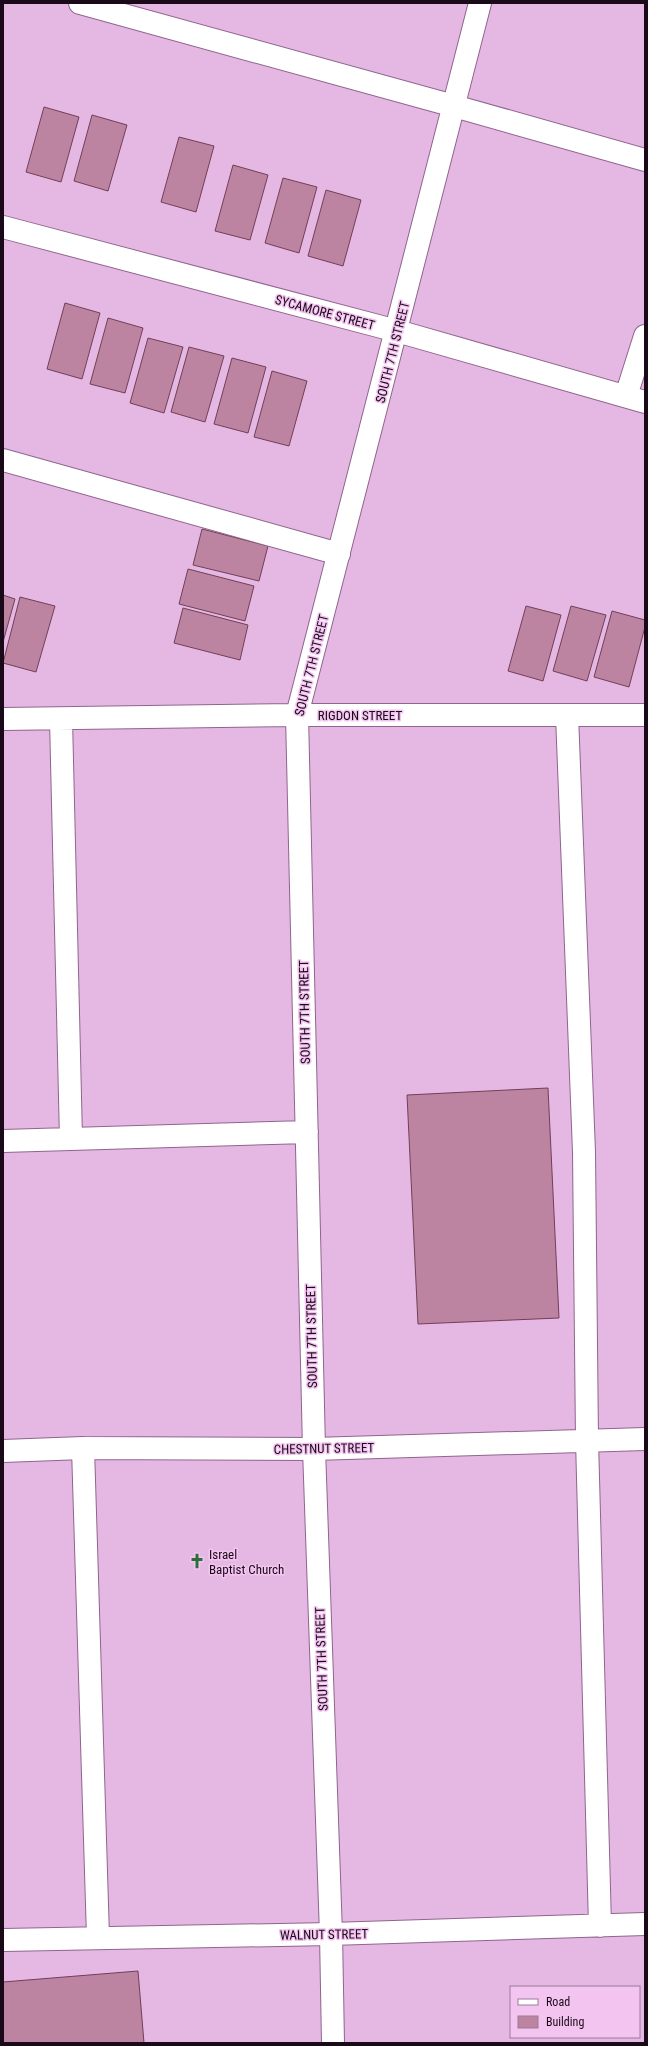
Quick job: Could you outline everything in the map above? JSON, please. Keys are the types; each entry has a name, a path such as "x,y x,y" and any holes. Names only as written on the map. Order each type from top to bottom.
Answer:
{"street":[{"path":"80,3 645,160"},
{"name":"SOUTH 7TH STREET","path":"333,2043 331,1934 314,1448 297,714 397,331 480,3"},
{"name":"SYCAMORE STREET","path":"3,227 397,331 636,399"},
{"path":"636,399 645,336"},
{"path":"3,460 339,554"},
{"name":"RIGDON STREET","path":"3,719 297,714 645,714"},
{"path":"568,714 584,1152 587,1440 600,1926"},
{"path":"61,719 71,1139"},
{"path":"3,1141 306,1132"},
{"name":"CHESTNUT STREET","path":"3,1451 83,1448 314,1448 645,1439"},
{"path":"83,1448 98,1937"},
{"name":"WALNUT STREET","path":"3,1940 98,1937 331,1934 645,1924"}],"building":[{"path":"44,107 79,117 61,182 26,172"},
{"path":"92,115 127,125 108,191 74,181"},
{"path":"179,137 214,146 196,212 161,202"},
{"path":"233,165 268,175 250,240 215,231"},
{"path":"283,178 317,187 299,253 265,243"},
{"path":"326,190 361,200 343,266 308,256"},
{"path":"65,303 100,313 82,379 47,369"},
{"path":"108,318 143,328 125,393 90,384"},
{"path":"148,338 183,347 164,413 130,403"},
{"path":"189,347 224,356 205,422 171,412"},
{"path":"232,358 266,367 248,433 214,424"},
{"path":"272,371 307,381 289,446 254,437"},
{"path":"202,529 268,546 259,581 193,565"},
{"path":"188,569 254,586 245,621 179,604"},
{"path":"3,595 15,599 3,642"},
{"path":"20,597 55,606 36,672 3,663"},
{"path":"526,606 561,615 543,681 508,671"},
{"path":"571,606 606,615 587,681 553,671"},
{"path":"183,608 248,625 240,660 174,643"},
{"path":"612,611 645,620 645,627 629,687 594,677"},
{"path":"548,1088 559,1318 418,1324 407,1095"},
{"path":"138,1971 144,2043 3,2043 3,1982"}],"place":[{"name":"Israel Baptist Church","path":"197,1561"}]}
